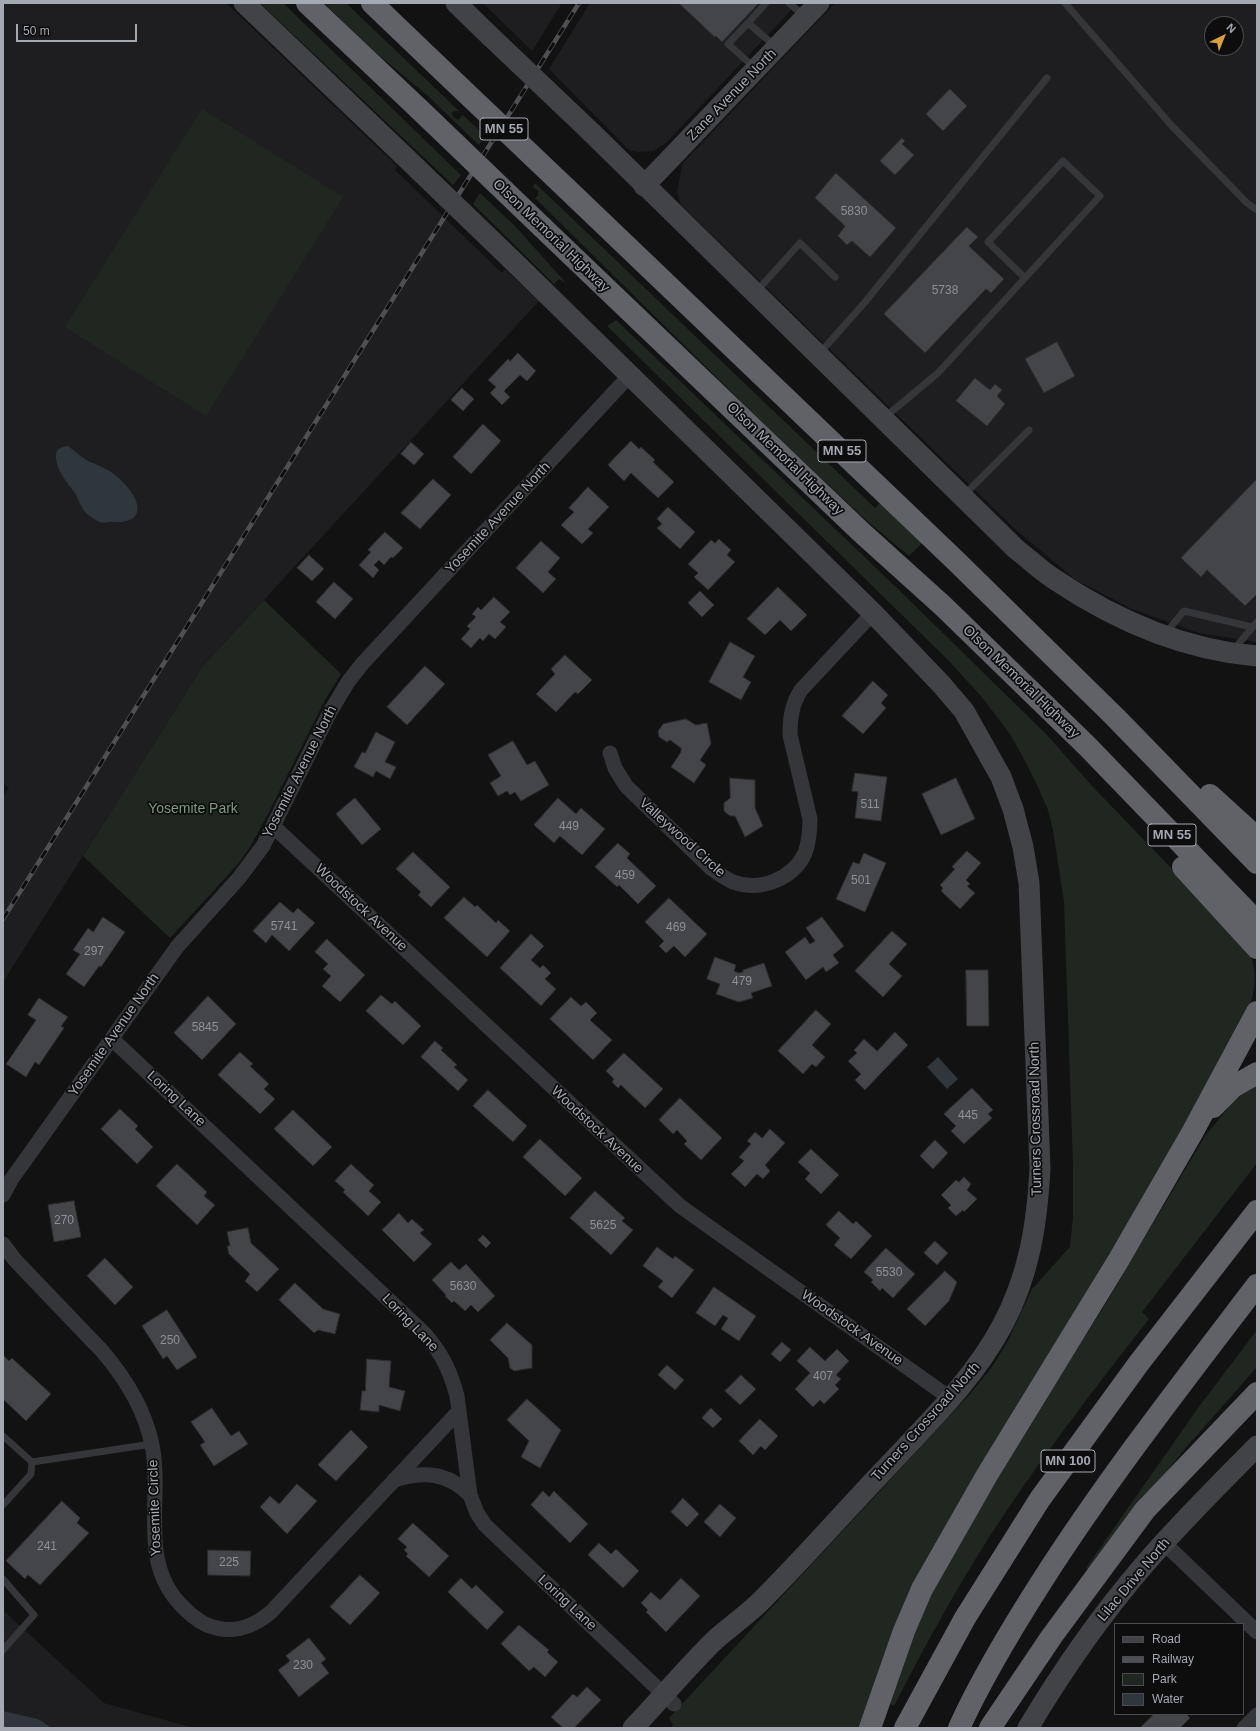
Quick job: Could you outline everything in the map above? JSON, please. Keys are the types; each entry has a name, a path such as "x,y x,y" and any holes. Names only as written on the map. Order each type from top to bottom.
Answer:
{"highway":[{"name":"Olson Memorial Highway","path":"307,3 861,532 933,597 1088,747 1257,922"},
{"name":"MN 55","path":"372,3 957,562 1115,717 1257,863"},
{"path":"1115,717 1223,806 1257,838"},
{"path":"1088,747 1172,855 1257,948"},
{"path":"870,1728 904,1631 922,1589 987,1475 1118,1261 1192,1133 1257,1012"},
{"path":"1192,1133 1217,1102 1233,1088 1257,1073"},
{"name":"MN 100","path":"905,1728 965,1618 1040,1499 1139,1363 1257,1211"},
{"name":"MN 100","path":"959,1728 1017,1621 1073,1533 1173,1396 1257,1285"},
{"path":"990,1728 1052,1636 1145,1510 1257,1393"}],"street":[{"name":"Turners Crossroad North","path":"244,3 630,375 873,613 941,684 964,711 1001,777 1013,809 1023,848 1030,883 1040,1168 1036,1223 1025,1269 1014,1301 985,1356 950,1398 762,1600 716,1640 669,1700 652,1728"},
{"path":"456,3 1016,549 1054,579 1096,605 1135,624 1164,636 1230,654 1257,656"},
{"name":"Zane Avenue North","path":"644,186 812,10"},
{"name":"Yosemite Avenue North","path":"3,1195 11,1180 177,947 246,869 263,846 330,712 348,682 362,664 630,375"},
{"name":"Valleywood Circle","path":"610,753 615,768 626,786 712,869 734,882 748,886 771,883 781,878 790,872 804,853 810,831 810,819 790,735 790,721 795,700 801,690 873,613"},
{"name":"Woodstock Avenue","path":"274,826 680,1206 950,1398"},
{"name":"Loring Lane","path":"112,1039 425,1334 441,1355 447,1366 457,1396 470,1495 477,1513 495,1536 669,1700"},
{"name":"Yosemite Circle","path":"3,1244 15,1260 113,1364 139,1408 152,1444 155,1469 155,1549 161,1576 175,1600 198,1621 213,1627 227,1630 240,1630 251,1626 271,1612 458,1412"},
{"name":"Lilac Drive North","path":"1028,1728 1042,1704 1087,1637 1140,1570 1257,1446"},
{"path":"394,1480 426,1473 439,1476 462,1487 470,1495"},
{"path":"1164,1543 1257,1632"},
{"name":"Turners Crossroad North","path":"633,1728 669,1700"},
{"path":"1244,1728 1257,1715"}],"lane":[{"path":"756,70 728,44 766,3"},
{"path":"789,3 812,10"},
{"path":"1065,3 1172,126 1247,203 1257,210"},
{"path":"748,23 777,48"},
{"path":"818,356 865,302 1047,78"},
{"path":"883,418 938,373 1025,278 1100,196 1063,161 988,242 1025,278"},
{"path":"754,294 800,243 836,277"},
{"path":"963,496 1029,430"},
{"path":"1164,636 1184,611 1255,625 1230,654"},
{"path":"3,1436 32,1462 32,1474 3,1505"},
{"path":"32,1462 152,1444"},
{"path":"3,1580 34,1615 3,1650"}],"shaded area":[{"path":"3,3 226,3 397,166 395,170 502,273 505,269 539,301 203,666 3,982 3,797 9,788 3,783"},
{"path":"483,3 562,3 532,51"},
{"path":"590,3 798,3 666,143 653,151 639,152 629,150 549,69"},
{"path":"835,3 1257,3 1257,642 1199,633 1132,609 1076,580 1016,530 681,205 677,191 683,163"},
{"path":"5,1612 104,1703 194,1728 3,1728 3,1614"}],"green space":[{"path":"260,3 283,3 461,175 453,185"},
{"path":"324,3 346,3 459,111 454,111 452,113 453,117 458,120 463,115 485,136 479,145 429,97 374,51"},
{"path":"202,109 343,197 206,416 65,327"},
{"path":"535,183 875,508 881,502 922,543 909,556 866,520 768,428 535,198 538,196 538,191 533,187"},
{"path":"480,193 515,226 566,283 559,279 554,284 473,204"},
{"path":"616,320 897,588 1046,734 1093,787 1172,869 1251,956 1254,967 1254,987 1250,1006 1239,1035 1045,1362 862,1728 671,1728 673,1725 669,1718 970,1394 992,1367 1008,1341 1032,1289 1070,1247 1073,1217 1073,1165 1064,902 1053,830 1048,810 1024,759 1010,734 981,696 948,660 607,326"},
{"name":"Yosemite Park","path":"264,600 341,674 325,700 250,847 238,864 170,938 83,856 203,666"},
{"path":"1257,1083 1257,1163 1142,1312 1149,1319 1066,1427 988,1539 939,1621 894,1706 886,1702 937,1580 1044,1401 1100,1313 1205,1136 1233,1102"},
{"path":"1257,1330 1257,1367 1183,1451 1091,1571 1086,1568 1198,1408"}],"water":[{"path":"68,446 87,460 112,472 125,484 137,503 138,509 133,518 128,521 102,523 85,512 57,464 57,451 62,447"},
{"path":"938,1057 958,1079 947,1089 927,1067"},
{"path":"3,1711 38,1719 52,1728 3,1728"}],"building":[{"path":"679,3 759,3 722,42"},
{"path":"950,89 967,106 943,131 926,114"},
{"path":"902,138 905,141 902,144 914,155 895,175 880,161"},
{"path":"836,173 896,228 870,257 852,241 847,245 838,236 845,226 815,198"},
{"path":"967,227 978,237 969,246 1004,279 991,293 986,289 925,353 884,314"},
{"path":"1057,342 1075,376 1044,393 1025,359"},
{"path":"518,353 536,371 527,381 520,375 504,391 510,397 502,405 490,393 496,387 488,380 508,359 510,361"},
{"path":"975,378 990,390 995,384 1002,390 997,396 1005,404 987,426 956,401"},
{"path":"462,388 474,399 463,411 451,400"},
{"path":"483,424 501,441 471,474 453,457"},
{"path":"631,441 639,449 641,447 655,460 653,462 674,482 658,498 631,473 624,481 608,465"},
{"path":"411,442 424,454 414,465 401,454"},
{"path":"433,479 451,495 420,529 401,513"},
{"path":"1257,479 1257,594 1245,606 1207,570 1201,577 1181,558"},
{"path":"588,487 609,507 588,529 593,533 582,544 561,525 574,512 569,508"},
{"path":"668,507 695,532 680,549 657,528 662,524 657,519"},
{"path":"385,532 403,548 393,558 391,557 384,565 379,560 374,565 379,570 373,578 359,565 371,552 368,550"},
{"path":"719,539 731,550 727,555 735,562 708,590 694,577 698,573 688,564 711,540 715,543"},
{"path":"541,541 560,558 548,572 556,579 543,593 516,568"},
{"path":"309,555 324,569 312,581 297,568"},
{"path":"334,582 353,599 335,619 316,602"},
{"path":"778,587 807,615 791,631 780,620 765,635 747,619"},
{"path":"700,591 714,605 702,617 688,603"},
{"path":"494,597 510,612 500,622 506,627 495,639 489,634 483,641 480,638 471,648 461,639 470,629 467,626 476,617 472,614 478,607 481,610"},
{"path":"730,642 755,656 743,677 751,682 741,700 709,682"},
{"path":"565,655 592,680 578,694 575,692 556,712 536,694 555,674 551,669"},
{"path":"425,666 445,684 407,725 387,707"},
{"path":"873,681 888,695 881,703 886,708 863,734 842,716"},
{"path":"686,719 696,725 707,723 711,744 700,760 706,765 694,783 671,767 681,752 681,748 670,740 667,742 659,737 658,731 663,724"},
{"path":"376,732 395,742 385,762 396,767 390,779 376,771 373,777 354,767 362,752 365,753"},
{"path":"513,741 527,765 535,761 549,785 521,801 515,792 510,795 507,791 498,796 490,783 501,776 488,755"},
{"path":"855,773 887,777 881,821 855,818 858,792 852,791"},
{"path":"730,778 755,780 755,808 763,826 745,837 735,816 730,816 724,811 724,803 730,798"},
{"path":"956,778 975,819 941,835 922,794"},
{"path":"355,798 381,829 362,845 336,814"},
{"path":"558,798 576,814 581,808 605,829 582,855 560,836 554,843 534,825"},
{"path":"618,843 630,854 627,858 656,886 638,904 619,885 617,887 595,867"},
{"path":"967,851 981,863 966,880 970,884 967,886 975,893 960,909 941,891 943,888 940,885 955,869 952,867"},
{"path":"413,852 450,887 431,907 418,895 421,892 396,869"},
{"path":"864,853 886,863 865,912 836,899 853,862 859,864"},
{"path":"464,897 475,907 477,905 496,923 498,920 510,931 487,957 444,918"},
{"path":"669,898 707,934 685,957 674,946 666,953 659,946 664,941 645,922"},
{"path":"280,902 293,913 298,908 315,923 289,951 272,935 266,943 253,931"},
{"path":"103,917 125,932 101,967 99,966 84,987 66,974 80,954 73,950 88,928 93,932"},
{"path":"822,917 844,946 833,955 839,963 826,972 823,967 806,980 785,952 805,937 810,944 815,941 806,928"},
{"path":"892,931 907,944 889,964 902,976 883,997 855,971"},
{"path":"531,934 544,946 531,960 540,968 543,965 551,973 545,979 556,989 541,1006 500,968"},
{"path":"327,939 365,975 340,1002 322,986 331,976 323,969 328,964 315,952"},
{"path":"715,957 736,965 734,971 739,973 743,972 743,970 764,963 772,986 751,993 753,998 739,1002 716,994 720,984 707,979"},
{"path":"966,970 988,970 989,1026 967,1026"},
{"path":"381,995 392,1004 395,1001 421,1026 403,1045 366,1011"},
{"path":"208,996 236,1024 202,1060 174,1033"},
{"path":"571,997 581,1006 586,1002 597,1013 590,1020 612,1040 593,1060 550,1019"},
{"path":"39,998 68,1017 61,1026 64,1028 39,1065 35,1062 26,1077 6,1064 36,1020 28,1015"},
{"path":"816,1010 831,1024 812,1045 825,1057 816,1067 812,1064 803,1074 778,1051"},
{"path":"895,1032 908,1045 865,1090 855,1080 861,1074 848,1061 857,1053 854,1050 864,1039 877,1051"},
{"path":"435,1041 443,1048 441,1050 457,1065 454,1067 468,1080 458,1091 421,1057"},
{"path":"240,1052 253,1064 250,1066 269,1084 264,1089 275,1099 260,1114 218,1075"},
{"path":"624,1053 663,1089 645,1108 621,1085 618,1088 612,1082 614,1079 606,1071"},
{"path":"972,1088 993,1110 988,1114 992,1118 964,1144 951,1131 956,1126 944,1114"},
{"path":"488,1090 527,1126 513,1142 473,1106"},
{"path":"680,1098 722,1138 701,1160 684,1144 687,1141 677,1130 673,1134 659,1120"},
{"path":"120,1109 138,1126 135,1129 153,1147 137,1164 101,1129"},
{"path":"293,1110 332,1147 313,1166 274,1129"},
{"path":"770,1129 785,1143 765,1165 770,1171 763,1179 757,1174 745,1187 731,1174 744,1161 739,1157 751,1144 747,1141 755,1132 762,1138"},
{"path":"540,1139 582,1178 565,1196 523,1157"},
{"path":"935,1140 948,1153 933,1169 920,1156"},
{"path":"811,1149 839,1175 821,1194 805,1179 810,1173 798,1162"},
{"path":"177,1164 207,1192 204,1196 215,1205 197,1225 156,1186"},
{"path":"351,1164 374,1185 369,1191 381,1202 368,1216 343,1192 345,1190 335,1181"},
{"path":"964,1177 971,1184 967,1190 977,1199 964,1212 963,1210 956,1216 948,1208 951,1205 941,1195 956,1180 959,1182"},
{"path":"595,1191 625,1218 622,1221 633,1230 611,1255 570,1218"},
{"path":"74,1201 81,1237 54,1242 48,1205"},
{"path":"839,1211 853,1224 856,1221 872,1236 851,1259 834,1245 840,1238 826,1225"},
{"path":"399,1213 408,1223 412,1219 424,1230 420,1233 432,1244 414,1262 382,1230"},
{"path":"248,1228 251,1243 279,1269 257,1292 245,1281 250,1274 229,1254 227,1246 230,1246 227,1232"},
{"path":"483,1235 491,1243 486,1248 478,1240"},
{"path":"935,1241 948,1253 937,1265 924,1253"},
{"path":"657,1247 673,1259 675,1256 694,1270 672,1298 658,1287 663,1281 643,1266"},
{"path":"886,1248 915,1274 893,1298 882,1288 880,1291 871,1282 873,1280 864,1272"},
{"path":"105,1258 133,1287 115,1305 87,1276"},
{"path":"451,1262 459,1270 466,1264 495,1296 478,1312 471,1305 465,1311 454,1301 452,1303 432,1280"},
{"path":"945,1271 957,1282 949,1301 925,1326 907,1309"},
{"path":"295,1283 323,1309 340,1314 335,1334 318,1330 314,1333 279,1300"},
{"path":"714,1287 756,1316 739,1341 721,1329 728,1318 723,1315 715,1326 696,1313"},
{"path":"167,1310 197,1357 177,1370 167,1356 163,1359 142,1326"},
{"path":"507,1323 532,1345 532,1368 514,1371 510,1368 508,1358 490,1340"},
{"path":"782,1342 791,1350 780,1362 771,1354"},
{"path":"810,1347 825,1361 837,1349 849,1361 836,1375 841,1379 835,1385 839,1389 824,1404 820,1400 813,1407 795,1389 810,1373 797,1361"},
{"path":"3,1355 9,1361 12,1358 51,1394 26,1421 3,1399"},
{"path":"367,1359 391,1361 389,1387 405,1391 400,1411 379,1405 379,1412 360,1410 362,1391 365,1391"},
{"path":"667,1365 684,1380 675,1390 658,1375"},
{"path":"741,1375 756,1389 740,1405 725,1391"},
{"path":"527,1399 561,1430 540,1468 521,1457 529,1441 507,1420"},
{"path":"212,1408 231,1436 239,1431 248,1444 214,1466 200,1445 205,1442 191,1422"},
{"path":"711,1408 722,1419 713,1428 702,1418"},
{"path":"760,1419 778,1436 765,1450 761,1446 753,1455 739,1441"},
{"path":"351,1430 368,1447 336,1481 318,1465"},
{"path":"297,1484 317,1501 287,1534 260,1507 270,1496 279,1504"},
{"path":"543,1491 549,1497 554,1491 588,1524 570,1543 531,1505"},
{"path":"683,1498 699,1514 687,1527 671,1512"},
{"path":"62,1501 80,1518 77,1523 89,1533 40,1585 28,1575 25,1579 6,1561"},
{"path":"720,1504 736,1518 720,1537 704,1522"},
{"path":"413,1523 449,1556 429,1577 406,1556 408,1554 404,1550 407,1547 398,1539"},
{"path":"599,1543 611,1554 616,1549 639,1571 623,1588 588,1555"},
{"path":"208,1550 251,1551 250,1576 208,1575"},
{"path":"360,1575 380,1593 350,1625 330,1607"},
{"path":"461,1578 472,1589 476,1585 504,1612 487,1630 448,1592"},
{"path":"681,1578 700,1596 666,1632 646,1612 648,1610 641,1603 651,1592 660,1600"},
{"path":"519,1625 549,1650 547,1652 558,1662 545,1677 534,1667 529,1671 501,1644"},
{"path":"309,1638 326,1659 321,1663 329,1673 299,1697 278,1670 290,1661 286,1656"},
{"path":"587,1687 601,1700 574,1728 563,1728 551,1717 573,1694 577,1697"},
{"path":"1153,1715 1187,1715 1190,1718 1180,1728 1140,1728"}],"railway":[{"path":"3,919 579,3"}]}
